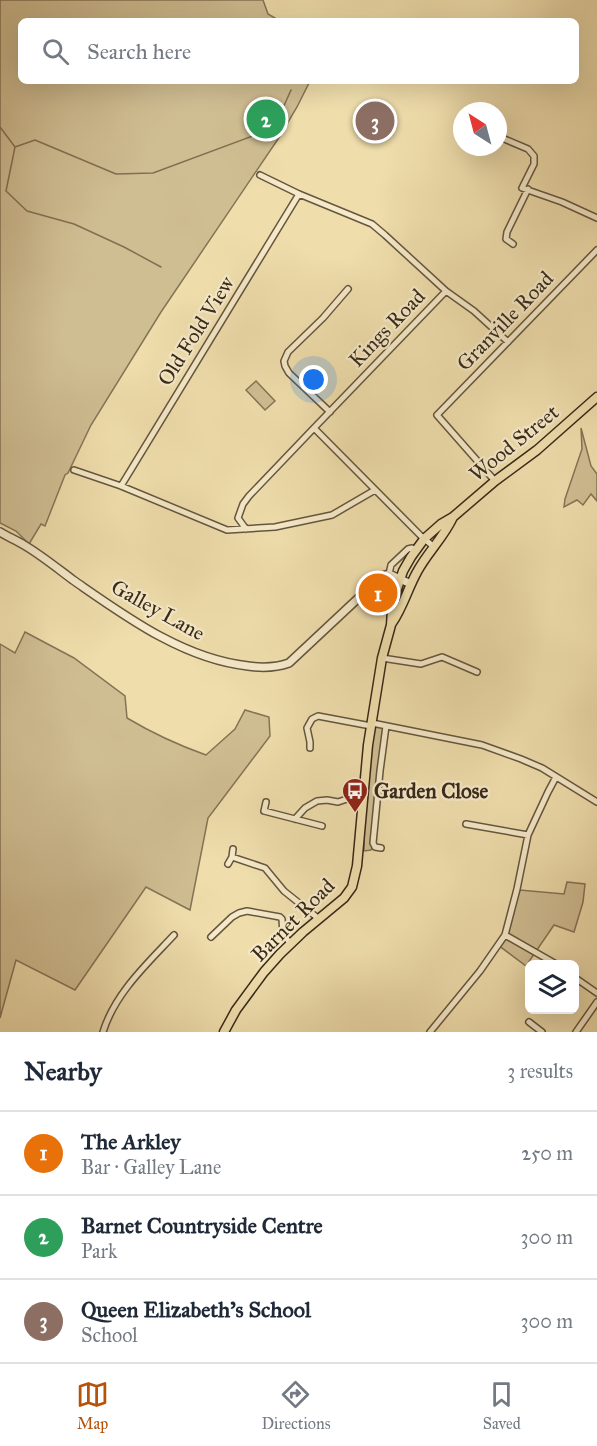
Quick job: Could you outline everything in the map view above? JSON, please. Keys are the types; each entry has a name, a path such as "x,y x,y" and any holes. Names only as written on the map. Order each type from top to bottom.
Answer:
{"main road":[{"name":"Wood Street","path":"453,517 495,481 537,450 597,397"},
{"name":"Barnet Road","path":"224,1032 236,1010 264,972 290,943 344,898 352,887 356,874 371,725 382,658 400,579 424,539 453,517"},
{"name":"Barnet Road","path":"391,625 423,562 448,528 453,517"}],"street":[{"path":"501,247 534,164 534,156 528,149 507,140"},
{"path":"261,174 299,194 372,224 446,291"},
{"path":"525,188 597,218"},
{"name":"Old Fold View","path":"121,486 299,194"},
{"path":"506,239 513,244"},
{"name":"Granville Road","path":"495,481 437,415 597,250"},
{"path":"330,412 289,373 284,361 288,352 323,318 348,289"},
{"name":"Kings Road","path":"231,530 249,496 446,291 474,311 508,342"},
{"path":"314,428 434,547"},
{"path":"74,470 121,486 222,529 231,530 275,526 335,514 375,490"},
{"path":"238,518 246,529"},
{"name":"Galley Lane","path":"0,532 24,544 82,586 170,641 222,661 273,668 289,663 378,579 389,574 391,565 408,549 416,549"},
{"path":"389,574 411,584"},
{"path":"382,658 421,664 442,657 477,672"},
{"path":"310,748 307,728 312,719 318,716 386,726 482,746 520,759 542,768 597,802"},
{"path":"381,848 375,847 373,843 386,726"},
{"path":"430,1032 480,971 505,935 528,835 556,777"},
{"path":"295,819 305,808 317,801 362,800"},
{"path":"266,801 264,811 322,826"},
{"path":"360,823 374,825"},
{"path":"466,824 528,835"},
{"path":"228,864 233,849"},
{"path":"232,857 266,868 284,891 319,919"},
{"path":"211,938 232,917 248,911 280,917 283,934 290,943"},
{"path":"103,1032 113,1008 138,973 174,935"},
{"path":"505,935 549,960"},
{"path":"579,980 597,993"},
{"path":"576,1032 597,1002"},
{"path":"529,1022 542,1032"}],"shaded area":[{"path":"0,0 263,0 268,14 275,18 18,18 18,84 308,84 278,139 161,312 91,425 65,475 45,526 41,524 29,544 16,531 0,523"},
{"path":"256,381 275,401 265,410 246,390"},
{"path":"581,428 591,466 597,474 597,501 591,494 583,505 577,500 564,507 582,449"},
{"path":"25,632 74,658 125,696 127,718 175,743 206,755 235,729 245,710 269,717 270,736 208,818 190,910 146,887 75,990 16,960 0,1018 0,644 15,653"},
{"path":"372,723 386,726 374,845 371,850 364,851 364,824"},
{"path":"567,882 585,884 583,902 574,932 554,925 530,960 525,960 525,965 498,945 505,935 520,890 564,894"}],"waterway":[{"path":"15,147 35,140 116,174 153,173 274,128 291,90"},
{"path":"0,127 15,147 6,191 27,211 74,224 161,267"}],"place":[{"name":"Barnet Countryside Centre","path":"266,119"},
{"name":"Queen Elizabeth's School","path":"375,121"},
{"name":"The Arkley","path":"378,593"},
{"name":"Garden Close","path":"355,814"}]}
